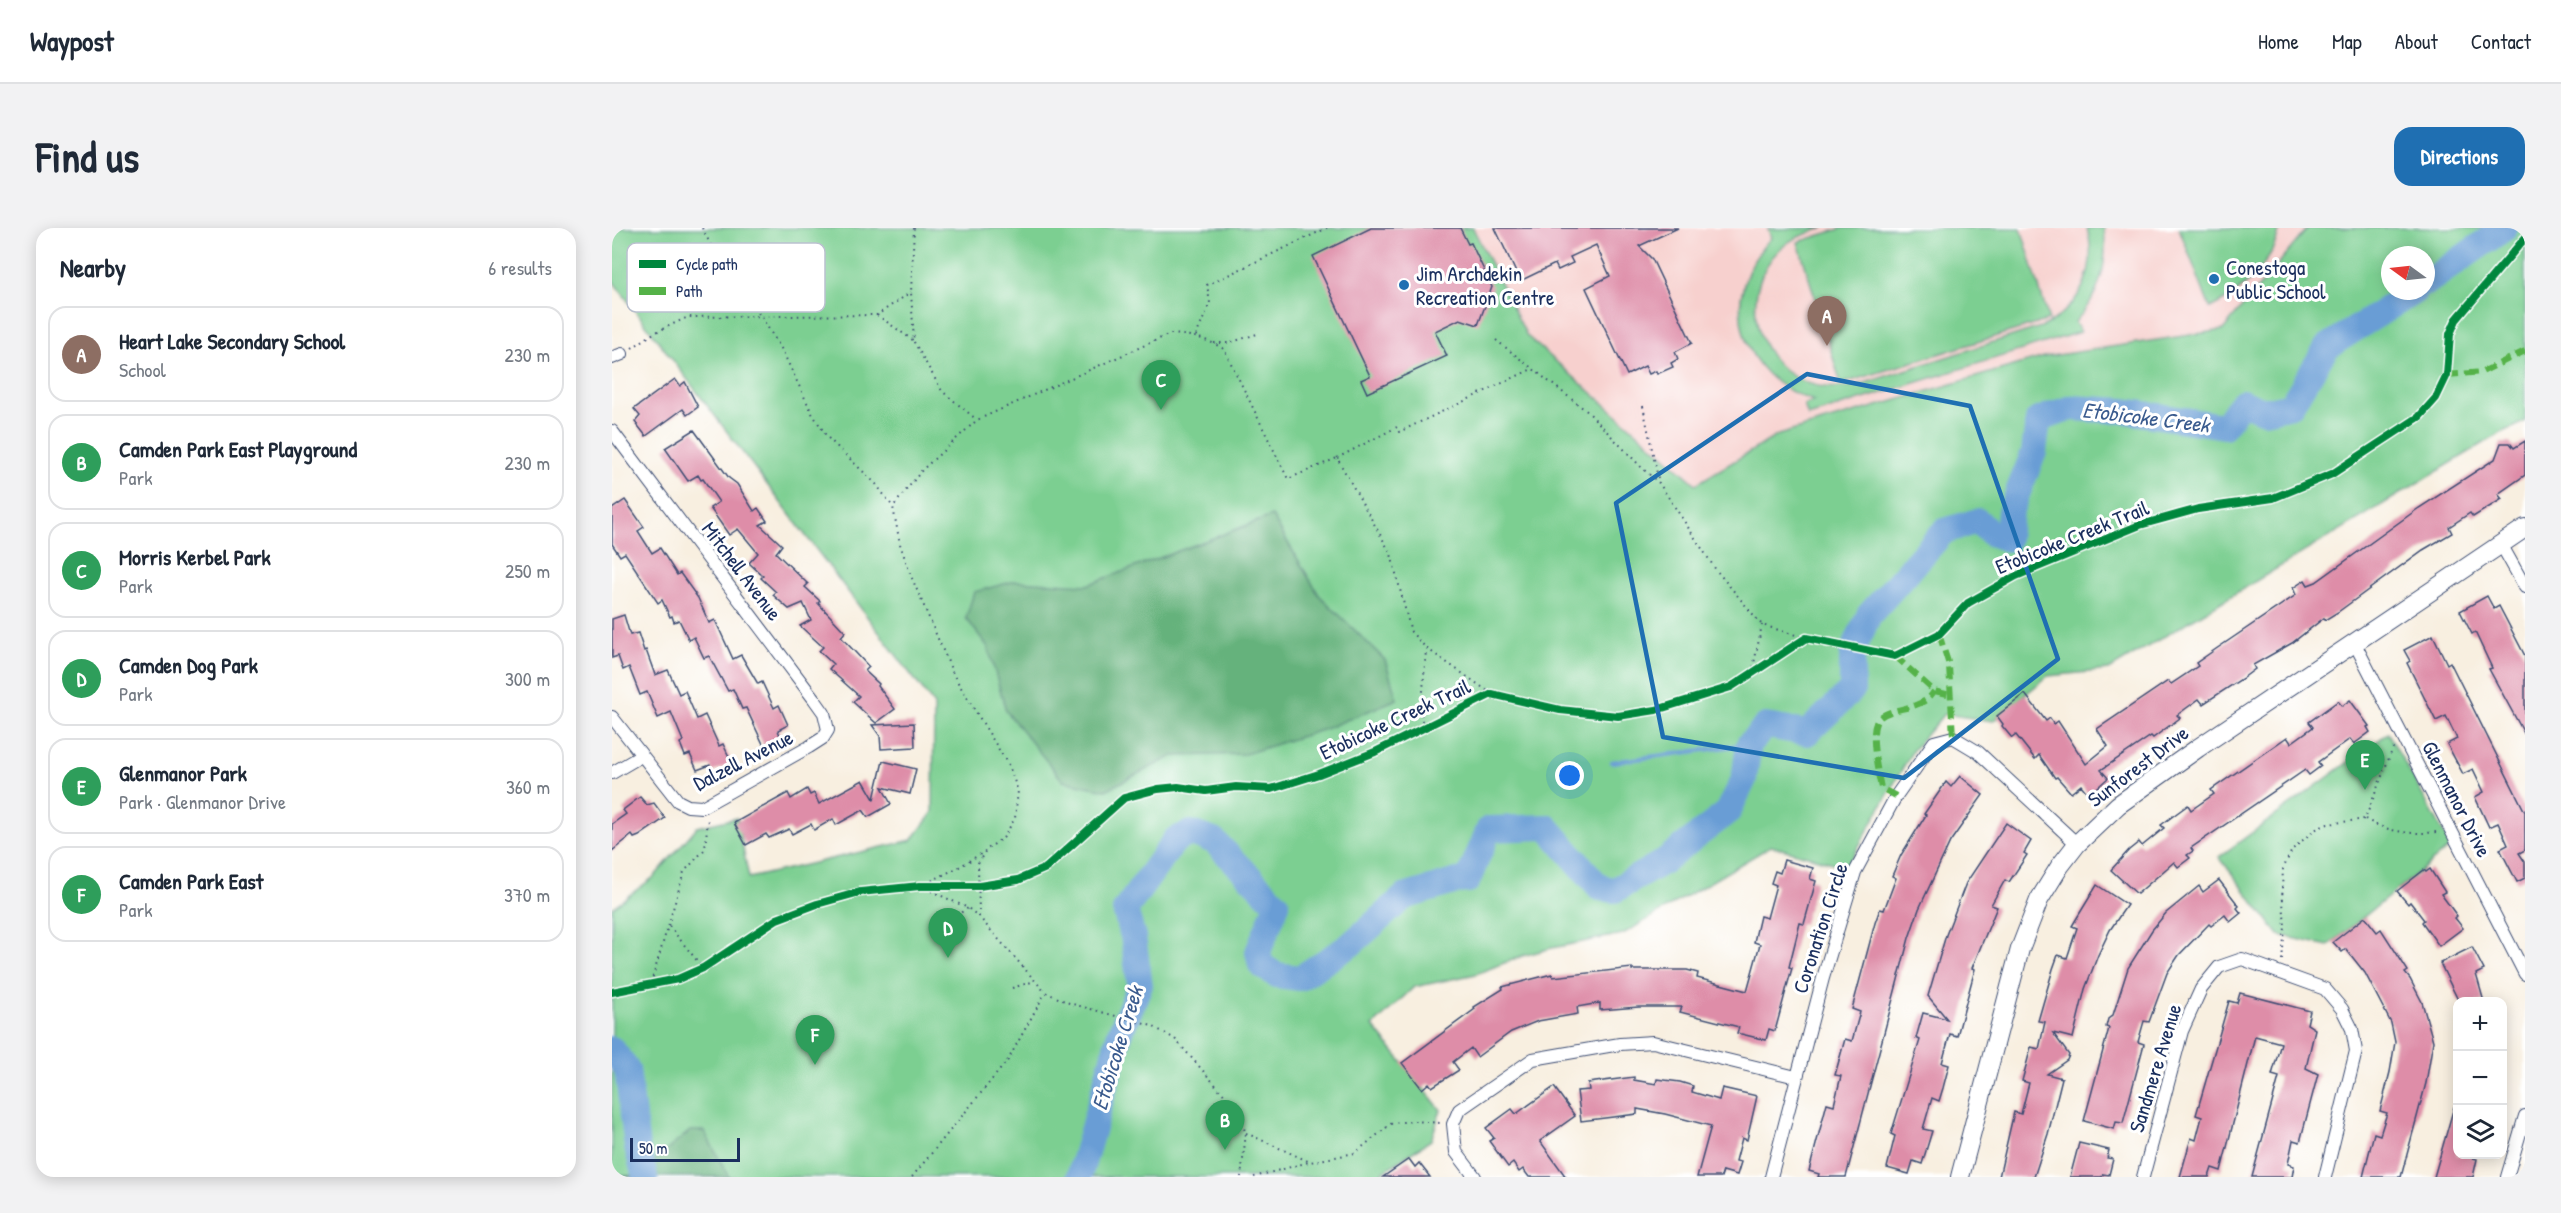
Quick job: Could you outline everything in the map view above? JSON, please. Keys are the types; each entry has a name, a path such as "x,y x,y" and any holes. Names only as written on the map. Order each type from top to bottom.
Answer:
{"street":[{"name":"Mitchell Avenue","path":"612,431 824,713 828,730 823,738"},
{"name":"Sunforest Drive","path":"1960,1177 2020,949 2039,900 2077,844 2127,799 2525,528"},
{"path":"2501,544 2525,587"},
{"name":"Glenmanor Drive","path":"2355,642 2525,974"},
{"name":"Dalzell Avenue","path":"612,717 678,801 688,806 702,807 710,803 823,738"},
{"name":"Coronation Circle","path":"1771,1177 1796,1077 1855,872 1896,796 1934,742 1953,737 1978,752 2077,844"},
{"path":"612,773 641,756"},
{"name":"Sandmere Avenue","path":"2143,1177 2182,1031 2201,989 2219,968 2242,959 2325,989 2342,1009 2352,1029 2356,1051 2325,1177"},
{"path":"1474,1177 1456,1152 1453,1124 1459,1110 1533,1059 1620,1044 1653,1042 1796,1077"},
{"path":"2507,1177 2524,1121"}],"path":[{"path":"702,228 710,243"},
{"path":"914,228 911,292 914,342"},
{"path":"1196,336 1210,303 1208,285 1327,228"},
{"path":"617,356 654,333 688,317 877,315 911,292"},
{"path":"758,312 782,350 812,413 827,437 876,484 893,507 900,544 911,576 954,676 1009,766 1018,791 1015,818 1004,837 959,867 916,887"},
{"path":"877,315 914,342 942,391 977,420"},
{"path":"1214,344 1229,343 1260,333"},
{"path":"893,507 922,470 977,420 1170,334 1196,336 1224,349 1288,479 1397,427 1399,432 1532,369"},
{"path":"1496,340 1588,412 1659,483 1716,570 1762,625 1810,638"},
{"path":"1643,406 1659,483"},
{"path":"1336,458 1391,554 1411,632 1426,648 1492,694"},
{"path":"1749,675 1762,625"},
{"path":"1797,644 1810,638"},
{"path":"1424,727 1421,717 1426,648"},
{"path":"1749,675 1761,667"},
{"path":"2365,819 2392,749 2403,737"},
{"path":"651,983 684,872 705,849 710,803"},
{"path":"2281,972 2285,927 2283,869 2292,850 2314,830 2328,824 2365,819 2381,828 2399,832 2422,834 2451,830"},
{"path":"979,917 978,862 986,850"},
{"path":"967,886 989,885"},
{"path":"916,887 944,886"},
{"path":"916,887 968,908 979,917 1045,992 1069,1003 1109,1012 1152,1026 1175,1039 1235,1107 1246,1133 1241,1177"},
{"path":"946,922 968,908"},
{"path":"669,925 703,968"},
{"path":"695,972 712,962"},
{"path":"1012,988 1036,981"},
{"path":"641,985 660,982"},
{"path":"912,1177 1008,1060 1045,992"},
{"path":"1254,1177 1355,1153 1392,1124 1414,1121 1453,1124"},
{"path":"1246,1133 1310,1162"}],"highlighted area":[{"path":"1807,374 1970,406 2058,659 1904,778 1663,737 1616,503"}],"shaded area":[{"path":"1473,228 2308,228 2223,330 2044,357 1778,435 1695,484 1527,336"}],"green space":[{"path":"612,228 1473,228 1527,336 1696,484 1778,435 2044,357 2223,330 2308,228 2525,228 2525,422 2499,434 2109,670 2048,676 1993,721 1944,714 1913,750 1847,867 1771,846 1623,934 1552,948 1522,956 1476,974 1414,987 1373,1026 1441,1110 1431,1140 1375,1177 612,1177 612,908 654,877 697,827 737,818 749,878 912,840 933,812 934,705 636,312 825,312 825,243 627,243 627,300 612,280"},
{"path":"1824,228 1789,242 1773,257 1762,275 1756,296 1756,316 1761,337 1771,355 1786,371 1805,382 1824,387 1855,386 2044,326 2068,308 2083,285 2090,258 2087,228 2104,228 2105,254 2097,290 2075,322 2080,332 1808,416 1804,405 1814,401 1788,390 1767,374 1752,354 1743,332 1740,309 1744,284 1754,260 1771,238 1768,229"},
{"path":"1843,228 2021,228 2049,320 1841,384 1798,242"},
{"path":"2179,228 2280,228 2270,254 2254,276 2234,294 2210,308"},
{"path":"1272,516 1319,595 1385,660 1397,699 1325,729 1245,754 1173,756 1106,790 1063,781 1006,711 988,647 966,618 974,592 1015,581 1087,585"},
{"path":"2388,733 2451,846 2328,946 2279,935 2219,857"},
{"path":"690,1131 704,1131 729,1177 612,1177 637,1175"}],"building":[{"path":"1371,228 1460,228 1468,244 1471,243 1492,287 1478,325 1460,319 1435,331 1447,356 1367,393 1361,380 1370,376 1313,256"},
{"path":"1495,228 1678,228 1639,246 1652,259 1692,343 1675,352 1678,359 1671,363 1673,367 1657,374 1656,371 1649,374 1645,366 1627,375 1586,288 1610,276 1596,245 1570,257 1573,263 1558,270 1555,264 1520,281"},
{"path":"675,379 680,386 685,382 698,407 687,415 683,409 646,436 635,422 640,416 634,409"},
{"path":"694,430 729,478 737,484 754,511 758,508 767,521 760,525 782,545 776,553 808,584 805,587 820,601 818,603 845,632 841,637 869,667 865,671 879,684 878,686 895,709 876,723 853,702 859,696 829,669 833,664 819,651 823,647 800,626 811,620 803,603 789,609 773,595 776,592 749,563 758,553 738,529 729,535 710,508 719,502 703,479 701,480 698,475 688,481 665,448"},
{"path":"2525,441 2525,475 2498,494 2502,499 2473,517 2470,513 2449,527 2452,533 2423,550 2338,612 2325,620 2324,618 2292,643 2253,665 2255,669 2243,678 2203,704 2199,699 2177,715 2180,718 2153,738 2151,736 2101,770 2108,778 2089,795 2081,785 2071,793 2057,777 2055,778 2039,755 2035,759 2016,735 2012,738 2002,726 1997,716 2025,694 2046,721 2050,718 2054,724 2058,721 2086,764 2108,746 2097,729 2168,681 2171,684 2198,666 2196,663 2296,595 2293,588 2305,580 2308,585 2316,582 2419,508 2495,459 2501,443 2510,443 2514,448"},
{"path":"625,500 644,527 638,531 652,553 660,548 677,575 680,573 698,598 709,623 715,620 733,659 741,655 758,684 762,682 774,708 779,705 788,725 778,730 781,738 764,746 746,708 742,709 733,689 728,691 709,656 704,658 694,637 689,640 679,620 674,622 662,600 658,603 625,553 620,556 612,544 612,509"},
{"path":"2487,596 2494,609 2499,606 2525,656 2525,735 2489,669 2492,668 2475,632 2472,634 2460,611"},
{"path":"624,615 630,635 638,633 655,675 668,670 679,694 685,691 697,719 705,715 719,746 723,744 732,763 713,772 710,765 697,770 690,754 685,756 680,743 683,741 671,712 658,718 647,692 640,695 629,667 623,670 618,656 612,658 612,619"},
{"path":"2433,635 2447,664 2450,662 2525,812 2525,850 2519,853 2525,862 2525,878 2517,882 2500,849 2508,845 2498,823 2489,827 2475,797 2484,792 2473,769 2463,774 2447,744 2457,739 2446,716 2436,721 2407,663 2410,661 2404,650"},
{"path":"2350,700 2369,726 2367,727 2370,732 2354,744 2350,739 2318,762 2321,766 2309,775 2305,770 2191,848 2193,851 2187,855 2190,858 2178,867 2174,862 2137,894 2111,870 2129,850 2139,842 2142,846 2164,828 2161,825 2188,805 2191,810 2214,794 2211,790 2287,737 2291,743 2313,727 2309,722 2338,701 2342,706"},
{"path":"914,723 915,747 881,749 880,736 872,725"},
{"path":"883,761 916,769 910,794 882,787 891,804 868,817 863,810 836,825 833,819 814,830 811,824 792,834 789,829 769,838 766,834 746,845 734,823 788,793 791,799 807,789 810,795 814,793 819,804 863,780 874,799"},
{"path":"1960,776 1983,795 1950,842 1919,909 1909,938 1846,1177 1818,1177 1819,1174 1809,1171 1827,1103 1834,1105 1841,1076 1835,1075 1845,1039 1852,1041 1860,1012 1852,1009 1875,923 1880,909 1884,910 1896,878 1892,876 1901,855 1926,815 1924,814 1946,782 1951,787"},
{"path":"640,797 647,805 654,803 665,818 639,836 634,838 632,835 612,851 612,824 626,814 623,810"},
{"path":"2006,823 2031,841 2024,853 2027,855 2009,882 2005,880 1991,905 1997,907 1972,968 1975,969 1957,1036 1950,1034 1942,1063 1949,1065 1943,1088 1939,1101 1932,1098 1923,1129 1932,1131 1922,1164 1913,1161 1909,1174 1887,1168 1895,1136 1891,1134 1920,1040 1916,1038 1923,1013 1947,1019 1928,996 1946,935 1966,883"},
{"path":"1784,860 1813,868 1810,879 1816,881 1804,924 1800,923 1789,967 1792,968 1775,1031 1769,1029 1766,1040 1737,1033 1739,1027 1680,1012 1682,1007 1600,1010 1600,1003 1577,1007 1578,1014 1538,1021 1511,1032 1477,1057 1471,1048 1453,1062 1459,1070 1432,1087 1429,1083 1422,1089 1402,1063 1475,1009 1474,1007 1503,989 1502,987 1552,974 1553,977 1632,968 1632,970 1687,970 1698,973 1697,978 1747,991 1760,944 1754,942 1760,916 1767,918 1776,885 1771,883 1775,871 1780,873"},
{"path":"2430,869 2445,892 2441,894 2463,928 2439,946 2422,922 2424,920 2410,902 2408,904 2397,891 2424,870 2426,872"},
{"path":"2219,880 2239,906 2237,908 2241,913 2230,922 2225,915 2211,926 2209,924 2179,955 2167,973 2149,1022 2144,1021 2138,1042 2144,1044 2123,1123 2116,1122 2114,1129 2084,1121 2109,1028 2106,1027 2108,1019 2113,1015 2128,968 2152,930 2166,913 2199,886 2203,892"},
{"path":"2097,885 2127,905 2110,930 2098,955 2085,989 2073,1038 2053,1033 2069,1055 2067,1060 2047,1074 2062,1078 2034,1177 1999,1177 2014,1112 2021,1114 2029,1083 2022,1081 2031,1047 2039,1049 2045,1022 2038,1021 2053,969 2058,955 2067,958 2077,928 2072,926"},
{"path":"2365,917 2377,932 2381,929 2408,971 2405,973 2422,1002 2433,1041 2426,1083 2401,1177 2363,1177 2374,1133 2380,1135 2387,1113 2380,1111 2395,1042 2391,1023 2365,973 2346,949 2342,952 2333,942"},
{"path":"2472,947 2484,970 2476,974 2483,997 2457,997 2440,963"},
{"path":"2240,993 2310,1011 2307,1024 2315,1029 2306,1068 2318,1074 2300,1142 2293,1140 2288,1164 2294,1166 2292,1177 2252,1177 2279,1077 2272,1075 2281,1043 2255,1036 2221,1171 2212,1168 2209,1177 2180,1177 2191,1138 2196,1140 2202,1117 2196,1115 2229,1001 2237,1003"},
{"path":"1634,1077 1634,1080 1656,1084 1657,1079 1680,1082 1693,1086 1692,1092 1719,1100 1722,1088 1757,1096 1747,1140 1742,1138 1736,1161 1741,1162 1737,1175 1723,1171 1721,1177 1697,1177 1711,1126 1637,1109 1637,1114 1581,1121 1577,1091 1589,1090 1588,1083"},
{"path":"1554,1087 1575,1116 1540,1141 1566,1177 1529,1177 1523,1169 1519,1172 1513,1163 1508,1167 1489,1141 1494,1138 1486,1128 1512,1109 1516,1114"},
{"path":"2453,1110 2453,1159 2477,1159 2473,1177 2434,1177"},
{"path":"2079,1143 2109,1150 2107,1158 2113,1159 2109,1175 2070,1177"},
{"path":"1409,1159 1415,1167 1419,1163 1430,1177 1383,1177"}],"waterway":[{"name":"Etobicoke Creek","path":"2435,277 2505,228"},
{"name":"Etobicoke Creek","path":"1079,1177 1120,1033 1140,985 1133,936 1125,910 1175,840 1191,833 1214,841 1277,904 1258,952 1261,965 1276,975 1300,978 1350,945 1404,897 1457,881 1468,880 1489,829 1547,827 1600,888 1615,890 1663,862 1728,812 1744,779 1749,744 1766,726 1807,733 1852,690 1852,653 1869,615 1944,531 1978,521 1990,533 2007,539 2010,512 2034,452 2038,420 2071,408 2125,411 2224,426 2242,402 2264,411 2291,405 2327,347 2401,300"},
{"path":"1612,762 1749,744"},
{"name":"Etobicoke Creek","path":"612,1049 627,1069 637,1147 645,1177"}],"marked path":[{"path":"2447,375 2482,372 2525,351"},
{"path":"1939,634 1949,665 1953,737"},
{"path":"1895,656 1934,691 1951,695"},
{"path":"1896,796 1881,788 1874,746 1876,723 1886,714 1921,703 1934,691"}],"cycle path":[{"name":"Etobicoke Creek Trail","path":"612,992 678,979 703,968 777,919 817,904 860,892 920,886 979,886 1018,880 1046,868 1124,798 1158,789 1178,787 1206,791 1236,787 1271,789 1319,774 1375,752 1492,694 1560,710 1618,716 1656,710 1731,687 1806,638 1895,656 1939,634 1968,603 2016,576 2140,525 2198,509 2273,498 2332,474 2419,417 2436,398 2447,375 2450,334 2456,320 2525,238"}],"place":[{"name":"Conestoga Public School","path":"2214,279"},
{"name":"Jim Archdekin Recreation Centre","path":"1404,285"},
{"name":"Heart Lake Secondary School","path":"1827,346"},
{"name":"Morris Kerbel Park","path":"1161,410"},
{"name":"Glenmanor Park","path":"2365,790"},
{"name":"Camden Dog Park","path":"948,958"},
{"name":"Camden Park East","path":"815,1065"},
{"name":"Camden Park East Playground","path":"1225,1150"}]}
